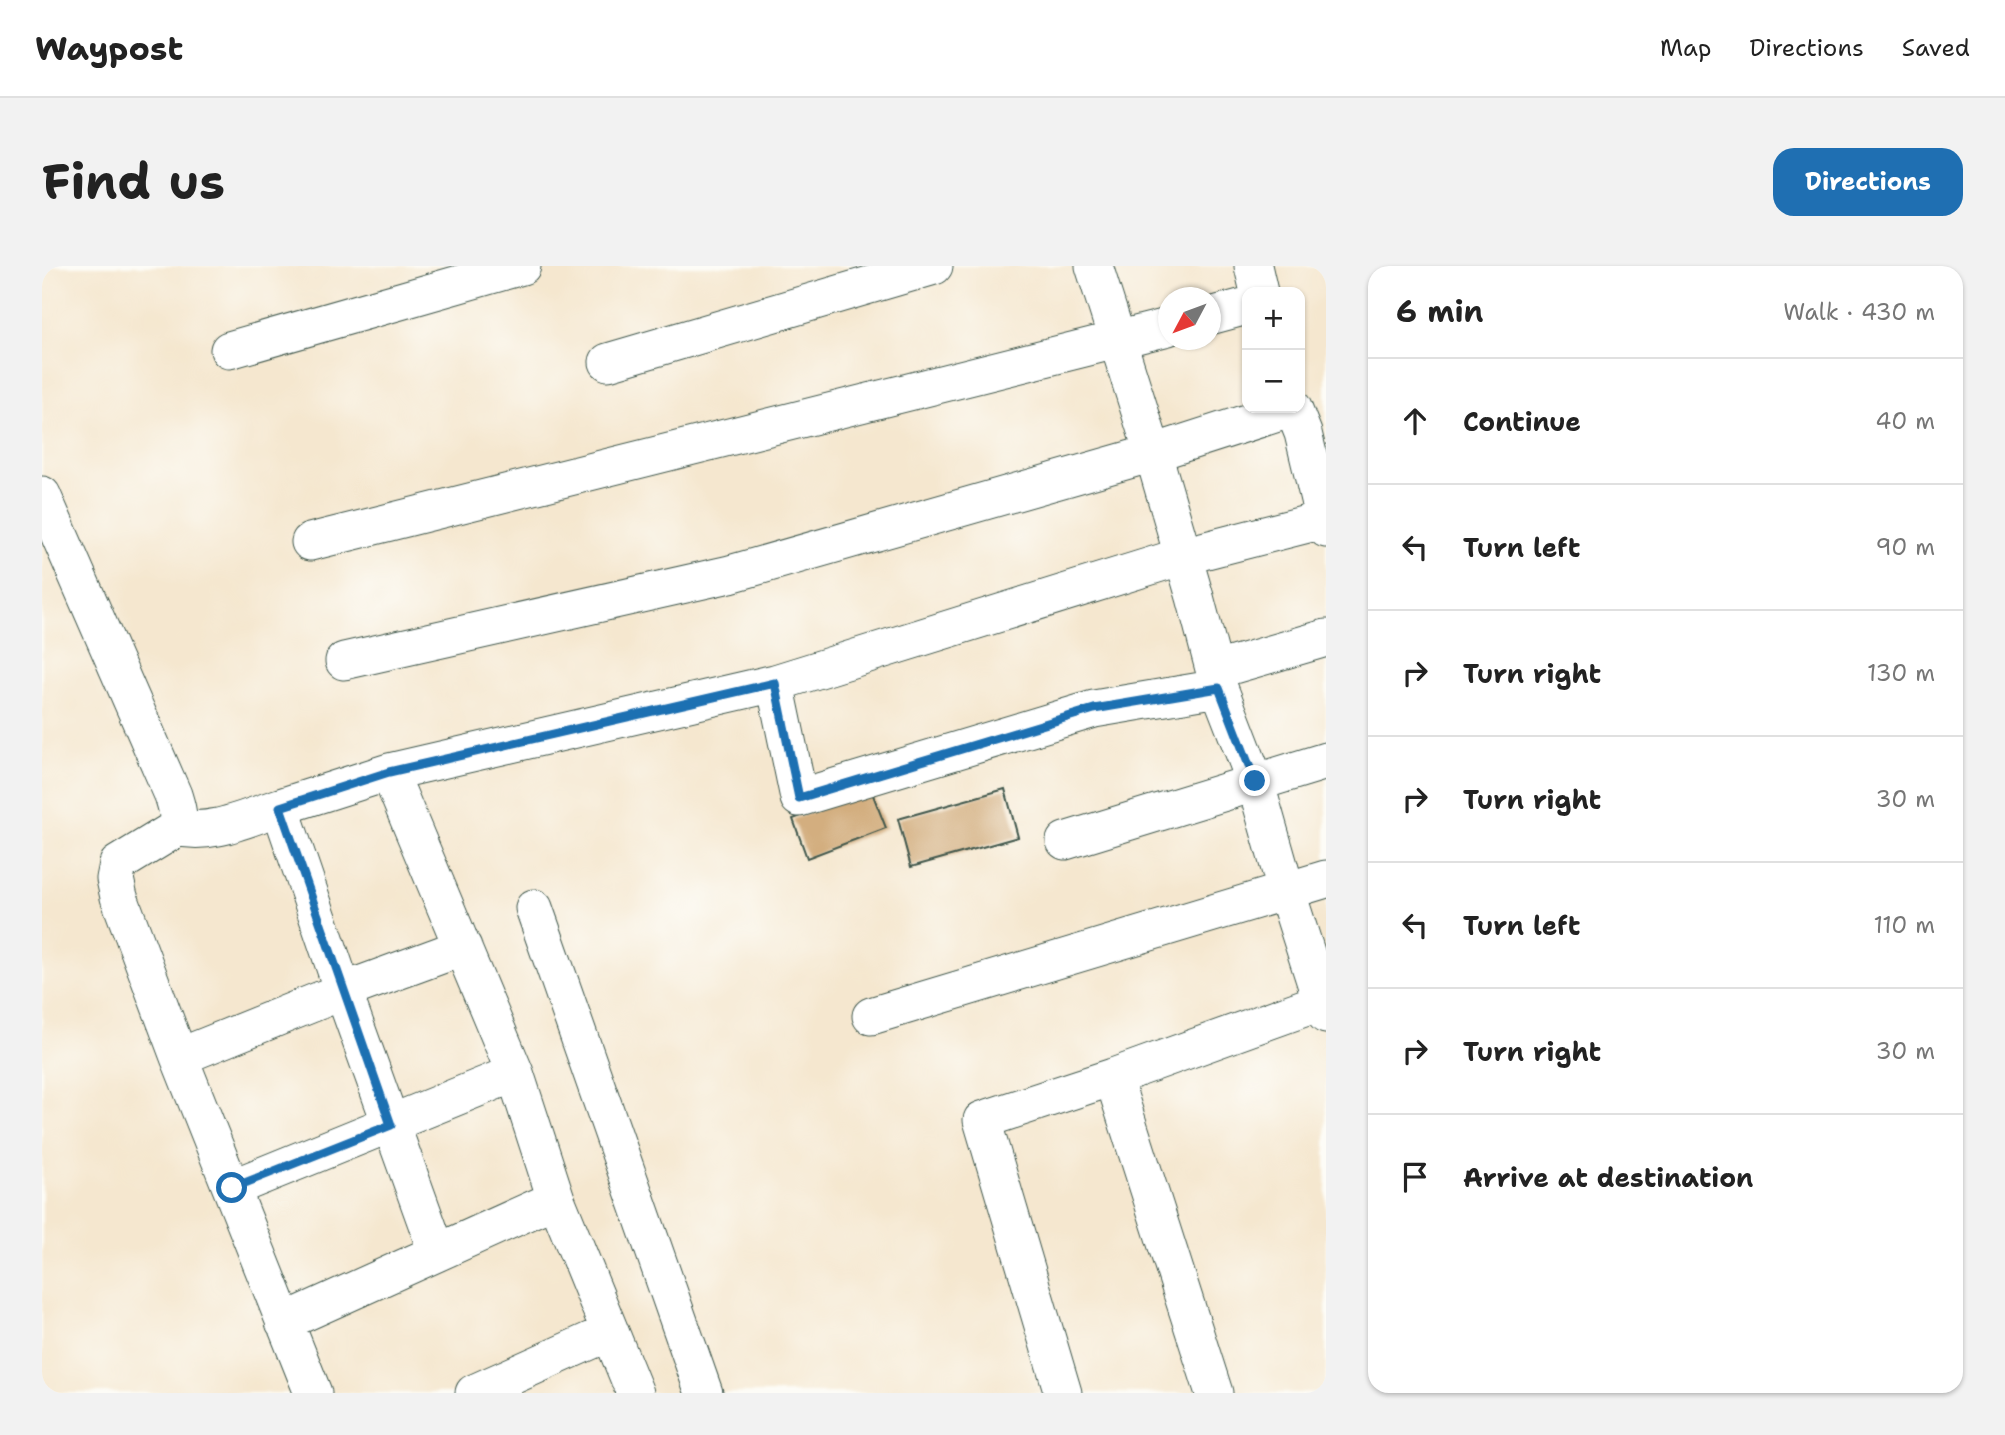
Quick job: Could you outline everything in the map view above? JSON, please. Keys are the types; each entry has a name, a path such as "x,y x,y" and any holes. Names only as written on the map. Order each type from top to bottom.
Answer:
{"street":[{"path":"229,350 522,266"},
{"path":"608,362 934,266"},
{"path":"1063,1393 982,1120 1325,1005 1286,890 1255,781 1217,679 1153,453 1094,266"},
{"path":"1253,266 1258,287"},
{"path":"1221,313 1242,307"},
{"path":"310,542 1158,330"},
{"path":"176,827 191,831 215,829 389,772 775,683 1182,556 1324,524 1304,419 1153,453 730,574 344,661"},
{"path":"42,495 179,814 176,827 118,864 117,888 179,1057 313,1393"},
{"path":"775,683 799,798 1094,709 1217,679 1326,638"},
{"path":"1065,841 1326,761"},
{"path":"389,772 515,1073 556,1199 635,1393"},
{"path":"280,807 437,1252"},
{"path":"871,1016 1326,879"},
{"path":"534,908 704,1393"},
{"path":"179,1057 343,991 463,947"},
{"path":"232,1188 515,1073"},
{"path":"1113,1077 1214,1393"},
{"path":"284,1322 556,1199"},
{"path":"474,1393 610,1332"}],"building":[{"path":"1005,789 1018,837 911,867 898,819"},
{"path":"871,790 886,828 807,858 793,819"}],"route":[{"path":"232,1188 391,1125 280,807 389,772 775,683 799,798 1094,709 1219,688 1255,781"}]}
